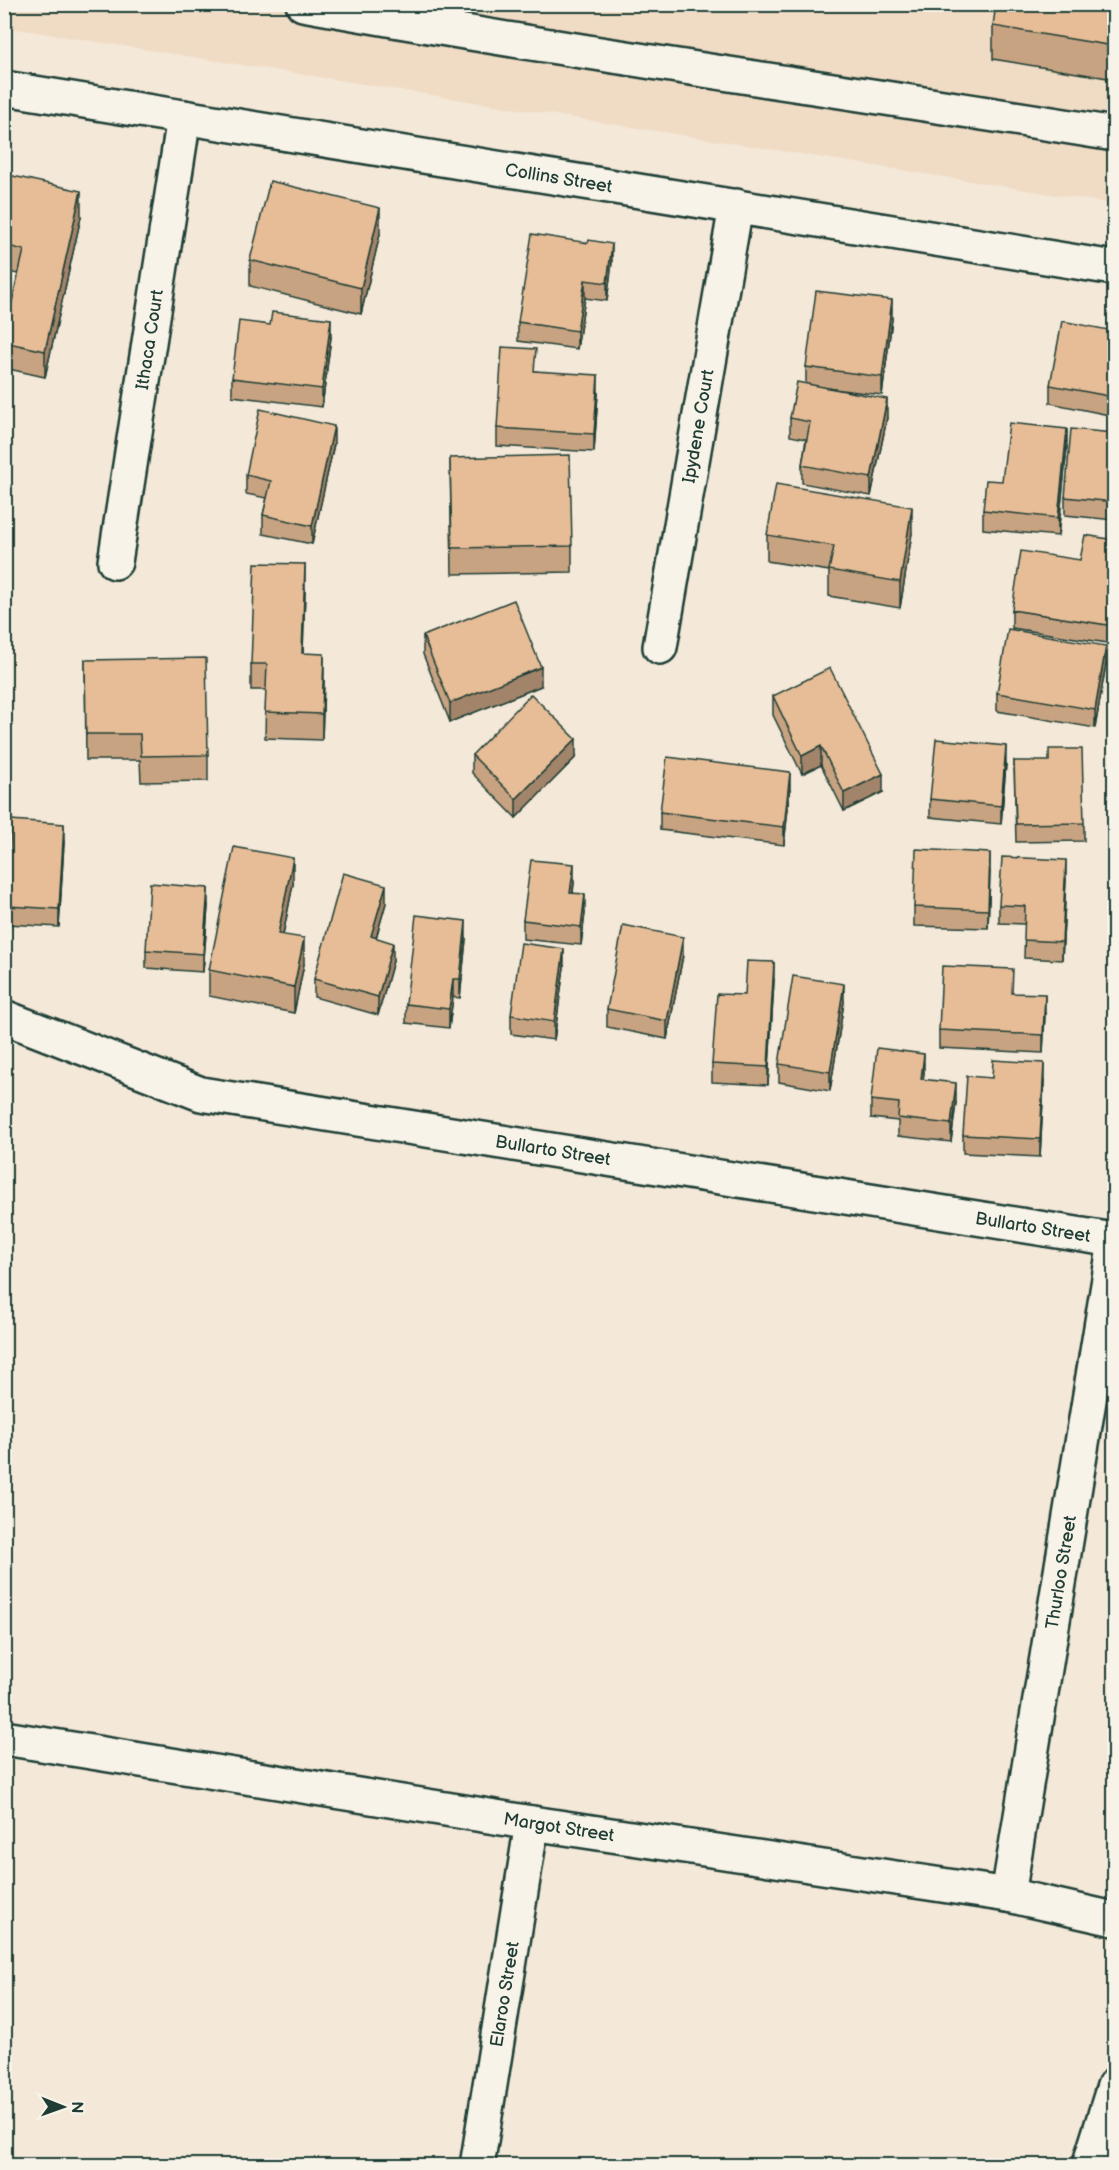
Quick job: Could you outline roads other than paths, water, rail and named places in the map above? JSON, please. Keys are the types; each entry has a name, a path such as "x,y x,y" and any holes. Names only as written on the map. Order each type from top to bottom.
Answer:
{"street":[{"path":"303,4 446,30 896,98 1114,134"},
{"name":"Collins Street","path":"4,88 1114,268"},
{"name":"Ithaca Court","path":"115,562 184,117"},
{"name":"Ipydene Court","path":"660,647 736,206"},
{"name":"Bullarto Street","path":"4,1017 201,1094 1114,1240"},
{"name":"Thurloo Street","path":"1008,1896 1114,1248"},
{"name":"Margot Street","path":"4,1738 532,1823 1008,1896 1114,1918"},
{"name":"Elaroo Street","path":"477,2166 532,1823"},
{"path":"1089,2166 1114,2086"}]}
